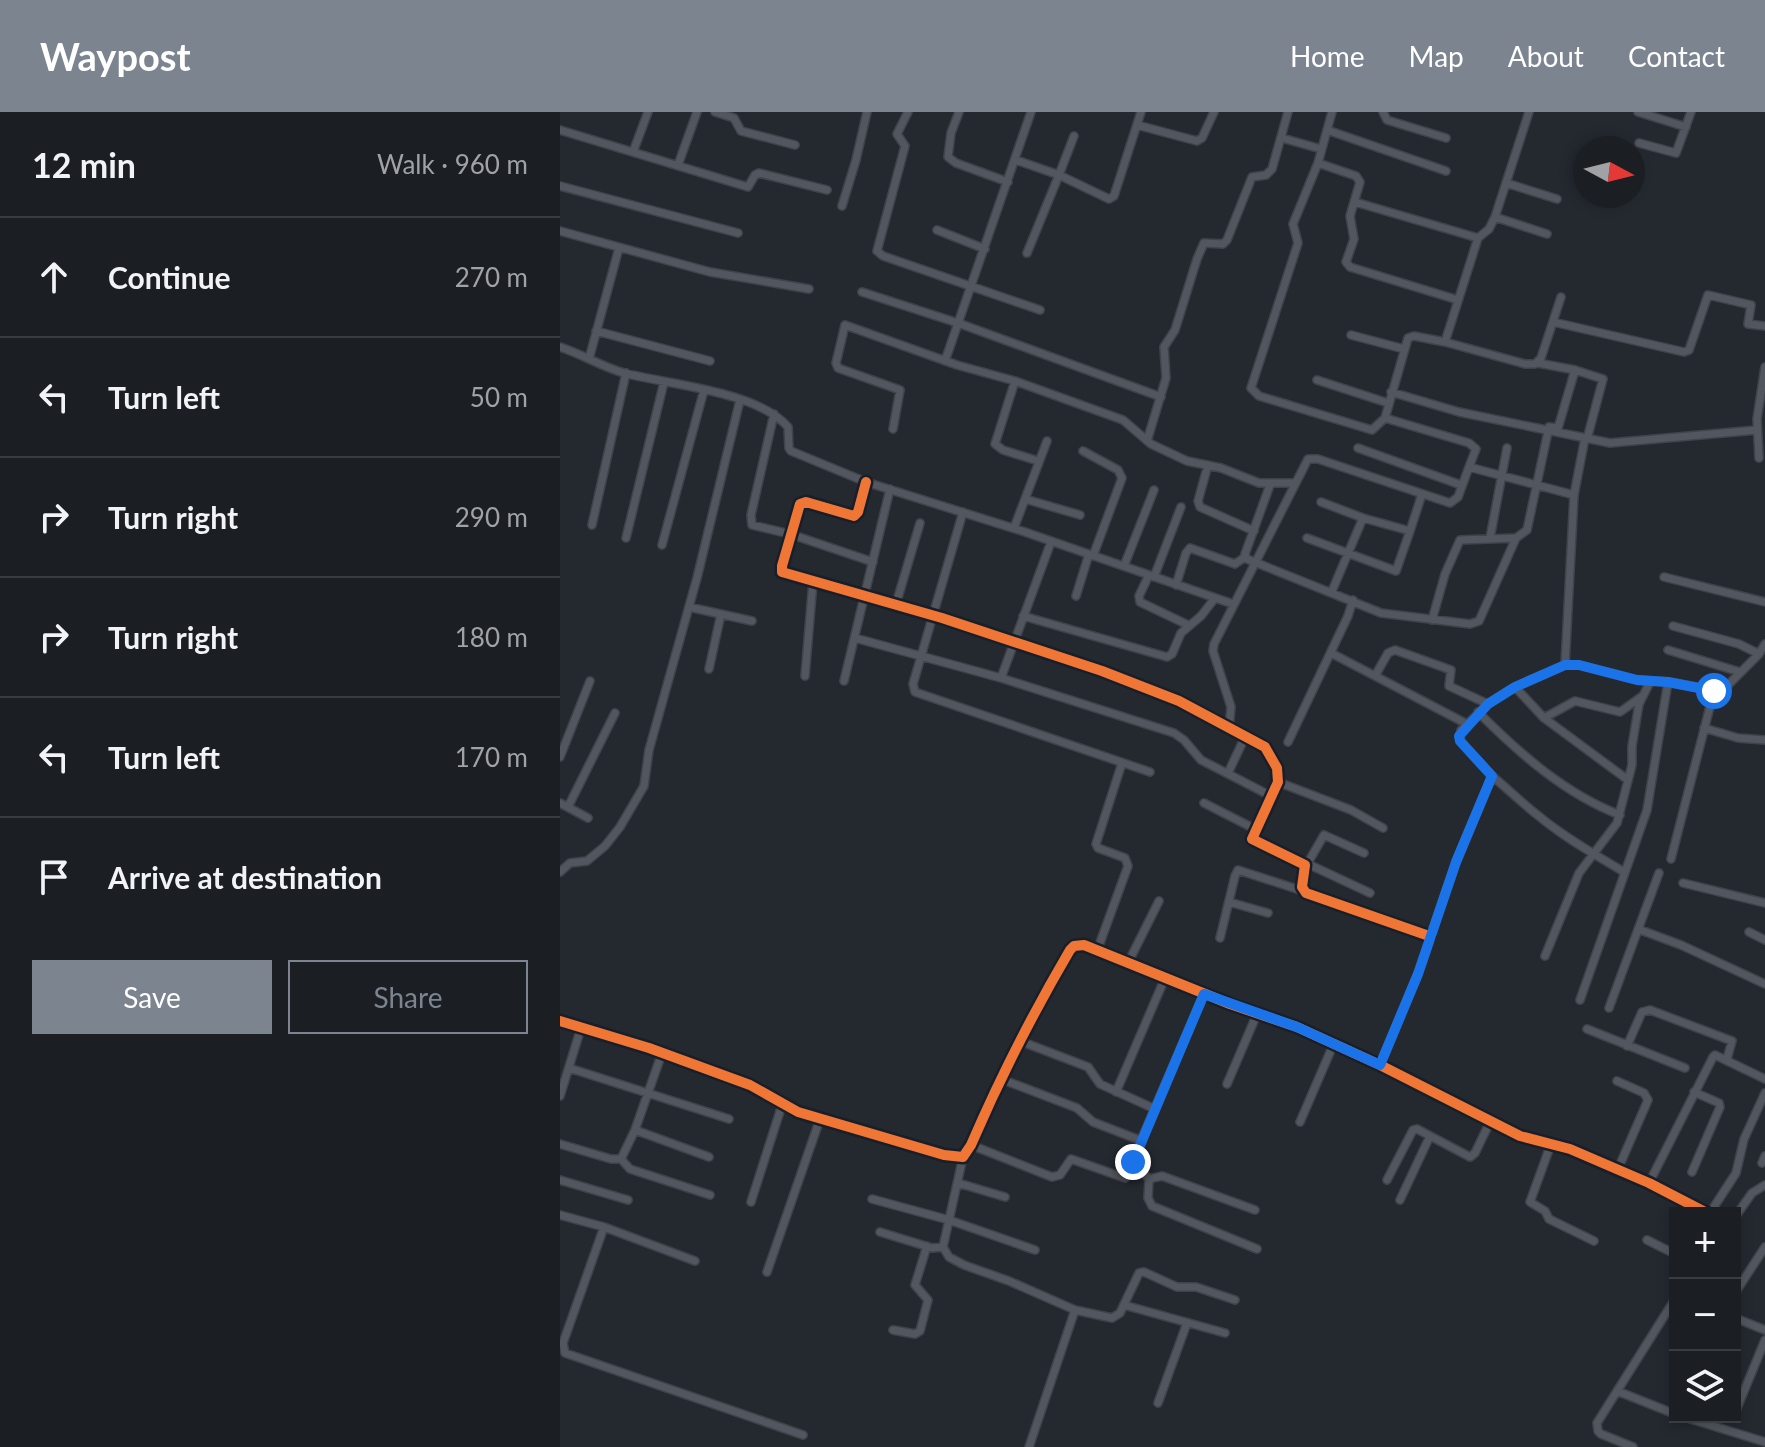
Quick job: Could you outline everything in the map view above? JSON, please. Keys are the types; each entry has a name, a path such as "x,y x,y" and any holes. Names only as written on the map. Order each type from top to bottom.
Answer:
{"street":[{"path":"633,152 648,112"},
{"path":"678,165 697,112"},
{"path":"715,112 734,118 741,131 795,145"},
{"path":"842,206 867,112"},
{"path":"908,112 896,136 905,146 877,251 883,256 1040,310"},
{"path":"959,112 951,133 948,157 956,163 1008,182"},
{"path":"945,361 1031,112"},
{"path":"1016,160 1112,198 1141,112"},
{"path":"1137,125 1197,141 1202,138 1214,112"},
{"path":"1147,441 1167,367 1164,347 1175,330 1202,247 1209,242 1223,244 1227,240 1252,177 1266,175 1272,169 1288,112"},
{"path":"1332,112 1318,163 1293,224 1298,243 1251,388 1259,396 1372,430 1385,418 1404,349 1411,336 1525,364 1538,363 1575,370 1603,379 1574,495 1565,665"},
{"path":"1383,112 1387,120 1446,138"},
{"path":"1445,342 1478,238 1489,229 1495,217 1529,112"},
{"path":"1638,112 1686,127"},
{"path":"1645,145 1676,153 1691,112"},
{"path":"560,130 748,187 759,173 827,190"},
{"path":"1327,130 1446,171"},
{"path":"1027,253 1074,136"},
{"path":"1282,138 1321,149"},
{"path":"1318,163 1359,178 1350,222 1354,239 1347,264 1458,300"},
{"path":"1506,183 1557,199"},
{"path":"560,186 738,233"},
{"path":"1355,202 1478,238"},
{"path":"1495,217 1547,234"},
{"path":"937,230 985,249"},
{"path":"560,231 710,272 809,289"},
{"path":"589,359 619,248"},
{"path":"862,292 958,323 1161,397"},
{"path":"1553,322 1684,352 1689,350 1708,295 1751,305 1748,324 1765,326"},
{"path":"1538,363 1561,297"},
{"path":"893,429 900,390 838,368 836,363 843,328 848,325 1123,420 1147,441 1187,461 1270,485 1295,483"},
{"path":"596,331 710,361"},
{"path":"1351,335 1404,349"},
{"path":"560,347 626,373 704,390 774,414 788,427 791,451 866,482 1014,528 1233,604"},
{"path":"1759,458 1757,430 1765,367"},
{"path":"1245,557 1389,615 1470,624 1479,621 1516,538 1527,530 1549,427 1558,428 1575,370"},
{"path":"592,525 626,373"},
{"path":"1317,380 1388,403"},
{"path":"1015,381 995,444 1003,450 1038,461"},
{"path":"626,538 664,382"},
{"path":"662,545 704,390"},
{"path":"1391,392 1459,412 1610,443 1757,430"},
{"path":"560,872 570,863 594,857 620,827 646,779 649,750 689,607 740,400"},
{"path":"774,414 751,523 753,526 790,534 873,562"},
{"path":"1229,729 1231,707 1213,647 1308,459 1315,458 1450,503 1458,497 1476,449 1469,443 1385,418"},
{"path":"1014,528 1047,441"},
{"path":"1358,448 1461,485"},
{"path":"1490,538 1507,448"},
{"path":"1076,596 1122,478 1118,470 1083,451"},
{"path":"1208,465 1198,501 1200,507 1254,531"},
{"path":"1469,467 1574,495"},
{"path":"866,482 856,516 802,502 790,534 782,572 932,615 1102,671 1179,701 1245,737 1268,750 1278,772 1278,782 1252,839 1370,893"},
{"path":"1176,585 1190,548 1235,564 1245,557 1270,485"},
{"path":"844,681 890,489"},
{"path":"1124,566 1154,490"},
{"path":"1307,538 1397,570 1422,494"},
{"path":"1025,499 1080,515"},
{"path":"1321,502 1410,531"},
{"path":"1181,507 1152,576 1139,596 1140,602 1188,625"},
{"path":"963,512 913,684 917,694 1150,772"},
{"path":"1332,591 1363,518"},
{"path":"896,604 920,523"},
{"path":"1432,620 1456,543 1468,537 1516,538"},
{"path":"1001,678 1051,542"},
{"path":"1664,577 1765,602"},
{"path":"805,676 813,582"},
{"path":"1023,616 1165,658 1172,654 1181,633 1201,616 1215,598"},
{"path":"1288,742 1353,600"},
{"path":"689,607 752,621"},
{"path":"709,669 721,614"},
{"path":"1673,626 1739,644 1759,654"},
{"path":"855,638 1001,678 1174,733 1201,760 1271,796"},
{"path":"1624,872 1593,855 1540,817 1492,776 1460,741 1459,734 1488,704 1515,687 1565,665 1579,665 1650,682 1668,682 1714,691 1724,689 1765,644"},
{"path":"1375,676 1388,653 1395,650 1451,670 1449,686 1488,704"},
{"path":"1668,650 1740,672"},
{"path":"1331,653 1467,724"},
{"path":"560,757 590,681"},
{"path":"1545,956 1579,873 1615,827 1620,815 1641,697 1650,682"},
{"path":"1580,1000 1650,798 1668,682"},
{"path":"1515,687 1544,718 1628,780"},
{"path":"1671,859 1714,691"},
{"path":"1544,718 1575,701 1620,712 1641,697"},
{"path":"1478,712 1547,773 1592,804 1620,815"},
{"path":"568,807 615,713"},
{"path":"1704,728 1738,738 1765,740"},
{"path":"1228,773 1245,737"},
{"path":"1097,951 1128,866 1125,858 1098,848 1096,844 1122,763"},
{"path":"1380,1065 1418,974 1456,862 1492,776"},
{"path":"1278,782 1351,810 1383,828"},
{"path":"560,803 588,818"},
{"path":"1204,803 1255,829"},
{"path":"1303,891 1307,865 1324,835 1364,853"},
{"path":"1220,938 1238,870 1429,936"},
{"path":"1609,1008 1659,873"},
{"path":"1683,883 1765,903"},
{"path":"1128,963 1159,901"},
{"path":"1229,902 1268,913"},
{"path":"1638,929 1681,945 1765,984"},
{"path":"1749,932 1765,940"},
{"path":"943,1247 963,1157 1020,1041 1070,950 1079,945 1334,1043 1520,1136 1570,1149 1696,1207"},
{"path":"1116,1092 1165,978"},
{"path":"971,1145 1055,1178 1071,1159 1123,1178 1127,1176 1204,994"},
{"path":"1627,1046 1642,1012 1646,1010 1732,1041 1727,1059"},
{"path":"1227,1084 1257,1014"},
{"path":"560,1021 750,1085 782,1105 820,1119 944,1155 963,1157"},
{"path":"560,1096 581,1028"},
{"path":"1587,1029 1685,1068"},
{"path":"1020,1041 1088,1067 1098,1083 1155,1109"},
{"path":"1300,1122 1334,1043"},
{"path":"621,1159 635,1130 662,1053"},
{"path":"1649,1183 1715,1055 1765,1079"},
{"path":"569,1068 729,1119"},
{"path":"1001,1079 1077,1108 1093,1122 1142,1141"},
{"path":"1617,1081 1644,1093 1648,1100 1618,1169"},
{"path":"1692,1172 1720,1107 1719,1103 1694,1092"},
{"path":"1712,1207 1736,1173 1744,1139 1765,1093"},
{"path":"751,1202 782,1105"},
{"path":"767,1272 820,1119"},
{"path":"1387,1180 1413,1130 1470,1157 1490,1122"},
{"path":"635,1130 709,1157"},
{"path":"1400,1200 1430,1136"},
{"path":"560,1144 621,1159 630,1169 710,1195"},
{"path":"1551,1144 1530,1202 1545,1211 1549,1219 1594,1241"},
{"path":"1133,1162 1149,1179 1148,1198 1152,1206 1257,1249"},
{"path":"1149,1179 1162,1176 1255,1210"},
{"path":"560,1180 628,1200"},
{"path":"958,1183 1005,1197"},
{"path":"1741,1209 1752,1193 1765,1185"},
{"path":"872,1199 949,1220 1035,1250"},
{"path":"560,1215 604,1227 695,1261"},
{"path":"604,1227 563,1343 565,1353 803,1435"},
{"path":"880,1232 927,1246 943,1247 956,1262 1075,1310 1112,1318 1118,1316 1139,1273 1144,1272 1177,1287 1196,1287 1235,1300"},
{"path":"1647,1240 1669,1251"},
{"path":"893,1330 915,1334 920,1331 928,1300 916,1289 915,1282 927,1246"},
{"path":"1741,1284 1765,1247"},
{"path":"1124,1305 1225,1333"},
{"path":"1633,1447 1598,1431 1597,1423 1669,1309"},
{"path":"1029,1447 1075,1310"},
{"path":"1741,1320 1764,1327"},
{"path":"1158,1403 1187,1323"},
{"path":"1741,1398 1765,1340"},
{"path":"1617,1391 1669,1412"},
{"path":"1708,1423 1765,1442"},
{"path":"1727,1431 1730,1423"}],"cycle path":[{"path":"866,482 858,512 854,516 806,502 800,504 782,572 942,618 1102,671 1179,701 1265,747 1277,768 1278,782 1252,839 1305,865 1302,887 1306,893 1429,936"},
{"path":"560,1021 649,1048 750,1085 798,1112 944,1155 963,1157 1056,974 1070,950 1074,946 1084,945 1230,1004 1297,1027 1520,1136 1570,1149 1695,1207"}],"route":[{"path":"1133,1162 1204,994 1297,1027 1380,1065 1418,974 1456,862 1492,776 1460,741 1461,730 1478,712 1515,687 1565,665 1579,665 1637,680 1668,682 1714,691"}]}
